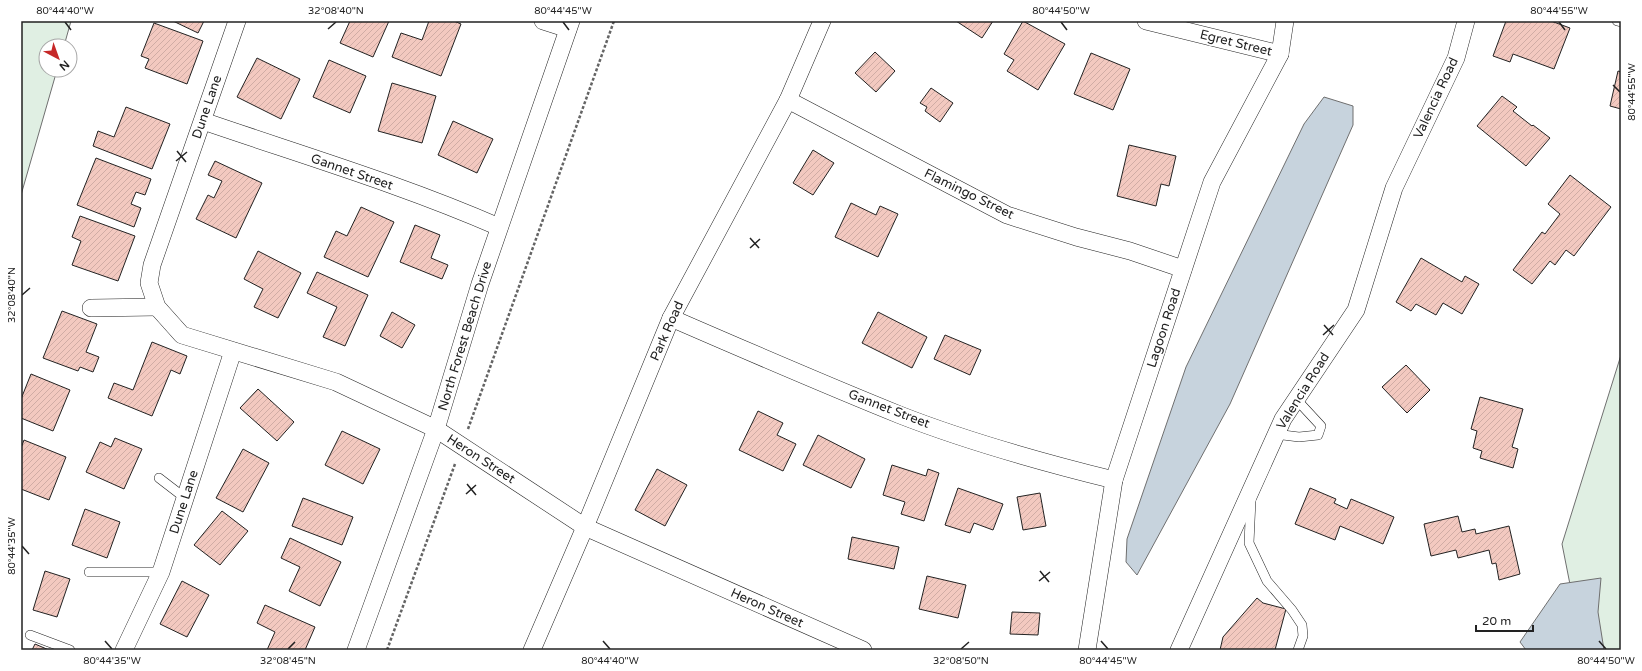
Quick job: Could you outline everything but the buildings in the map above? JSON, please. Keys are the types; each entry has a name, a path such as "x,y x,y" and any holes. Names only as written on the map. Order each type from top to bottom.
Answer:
{"street":[{"name":"Dune Lane","path":"157,307 149,283 152,265 237,21"},
{"path":"542,21 570,25"},
{"name":"Park Road","path":"532,650 585,527 671,318 788,100 822,21"},
{"name":"Egret Street","path":"1146,21 1280,54"},
{"name":"Lagoon Road","path":"1087,650 1114,480 1212,182 1280,54 1285,21"},
{"name":"Valencia Road","path":"1179,650 1282,419 1356,310 1394,188 1456,58 1466,21"},
{"name":"North Forest Beach Drive","path":"356,650 436,429 480,284 570,25"},
{"name":"Flamingo Street","path":"788,100 972,198 1007,215 1076,237 1130,251 1183,269"},
{"name":"Gannet Street","path":"203,121 376,179 461,210 499,227"},
{"path":"91,308 157,307"},
{"name":"Heron Street","path":"157,307 182,335 336,382 436,429 585,527 863,650"},
{"name":"Gannet Street","path":"671,318 900,415 1044,463 1114,480"},
{"name":"Dune Lane","path":"124,650 161,572 234,351"}],"lane":[{"path":"1617,21 1621,22"},
{"path":"1276,434 1299,438 1318,435 1321,426 1296,399"},
{"path":"159,478 185,498"},
{"path":"1252,487 1249,543 1267,582 1292,610 1302,625 1303,636 1298,650"},
{"path":"89,572 161,572"},
{"path":"30,636 70,650"}],"path":[{"path":"387,650 462,446 614,21"}],"green space":[{"path":"22,21 71,21 66,38 38,38 38,78 55,78 21,195"},
{"path":"1621,355 1621,650 1583,650 1562,544"}],"shaded area":[{"path":"1324,97 1353,106 1353,125 1230,404 1137,575 1126,562 1127,539 1186,367 1304,124"},
{"path":"1601,578 1598,612 1604,650 1526,650 1520,642 1560,584"}]}
